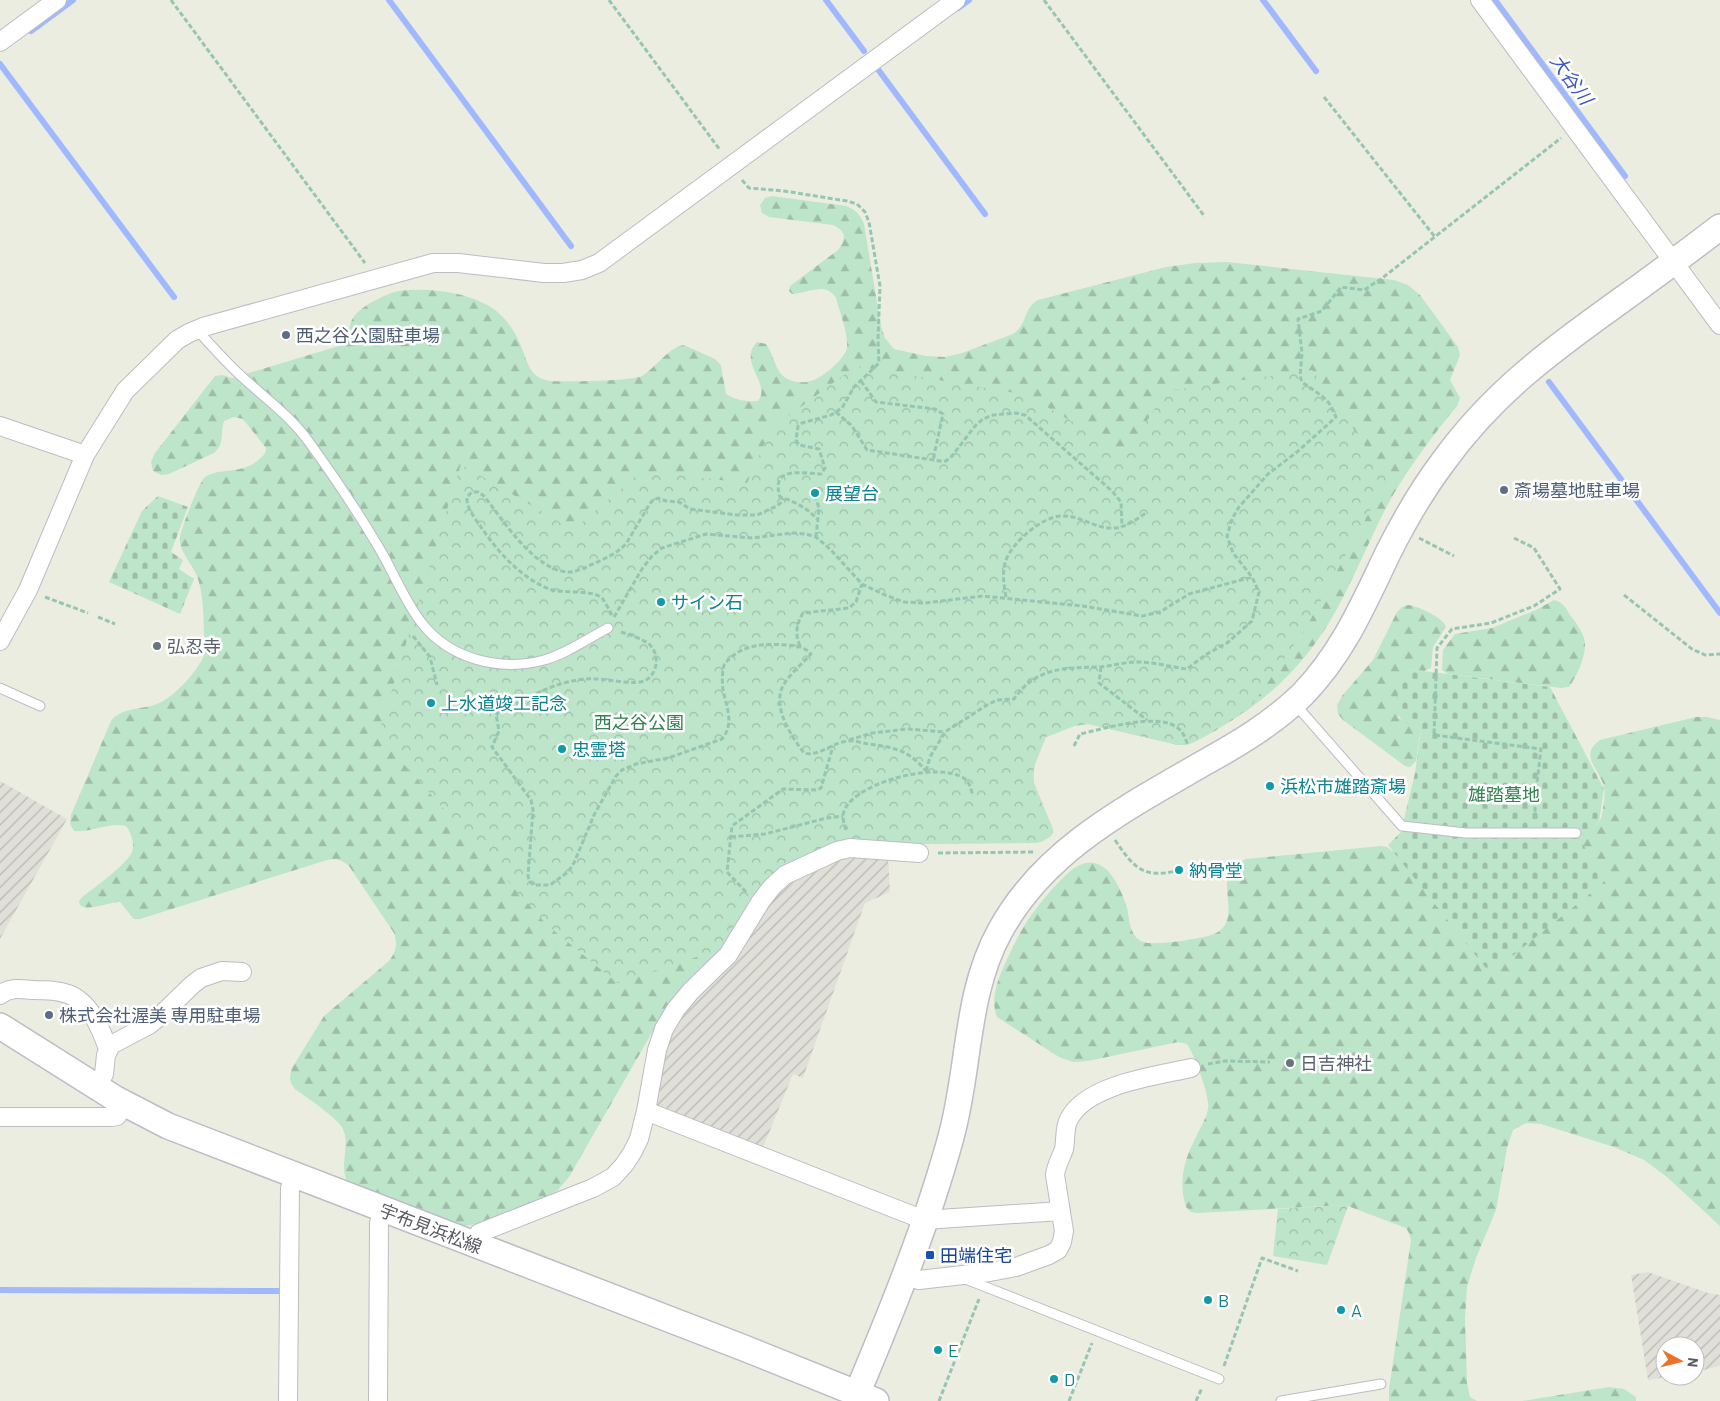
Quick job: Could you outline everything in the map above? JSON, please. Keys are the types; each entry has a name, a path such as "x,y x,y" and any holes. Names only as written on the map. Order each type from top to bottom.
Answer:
{"street":[{"path":"0,42 57,0"},
{"path":"0,641 28,590 85,455 125,392 176,340 197,330 433,263 458,263 544,273 582,270 614,252 956,0"},
{"path":"1480,0 1720,324"},
{"path":"864,1399 944,1160 956,1118 979,981 999,933 1012,911 1033,883 1067,850 1120,811 1264,727 1294,702 1320,674 1341,647 1413,506 1442,463 1491,403 1554,349 1720,227"},
{"path":"0,426 85,455"},
{"path":"474,1244 479,1233 593,1188 613,1176 632,1153 639,1139 657,1050 664,1028 676,1009 691,991 728,955 759,904 772,887 785,875 837,851 850,848 919,853"},
{"path":"108,1049 116,1041 149,1024 160,1016 192,984 201,978 222,971 242,972"},
{"path":"0,995 12,989 59,991 78,999 94,1018 108,1049 104,1074 97,1086"},
{"name":"宇布見浜松線","path":"0,1026 125,1104 168,1126 744,1348 864,1399"},
{"path":"905,1275 919,1280 1003,1270 1049,1255 1058,1250 1063,1241 1064,1231 1055,1175 1056,1167 1063,1151 1066,1129 1073,1113 1091,1097 1104,1089 1191,1068"},
{"path":"0,1117 111,1117 117,1116 125,1104"},
{"path":"646,1111 924,1220 1061,1211"},
{"path":"288,1401 290,1188 295,1176"},
{"path":"378,1401 379,1223 384,1210"}],"lane":[{"path":"197,330 238,373 280,410 307,440 351,502 382,552 411,608 422,624 451,649 487,663 506,665 526,664 545,660 563,653 608,628"},
{"path":"0,688 40,706"},
{"path":"1294,702 1402,826 1466,833 1576,833"},
{"path":"957,1276 1219,1379"},
{"path":"1281,1401 1381,1384"}],"path":[{"path":"171,0 364,261"},
{"path":"609,0 749,188 784,190 847,200 858,204 865,212 869,222 880,286 879,363 854,388 842,408 798,426 796,440 799,445 819,449 825,468 821,474 791,472 778,481 780,497 808,510 818,520"},
{"path":"1044,0 1205,217"},
{"path":"1324,98 1435,237"},
{"path":"926,771 930,757 945,732 987,704 997,700 1014,699 1027,683 1042,674 1076,666 1101,667 1137,662 1187,669 1205,655 1227,643 1252,621 1259,592 1252,577 1233,553 1227,536 1232,519 1239,507 1268,474 1297,452 1336,417 1329,403 1302,382 1300,376 1302,353 1298,319 1322,310 1341,287 1364,290 1381,279 1574,127"},
{"path":"861,381 876,402 935,409 943,414 932,460"},
{"path":"836,412 852,426 867,450 946,461 983,419 1004,413 1025,416 1112,490 1121,502 1122,527"},
{"path":"614,617 601,597 552,590 530,580 494,547 466,503 467,497 472,492 478,492 484,496 522,546 550,566 561,571 571,572 581,570 613,555 626,544 649,505 658,498 679,502 690,509 737,515 757,515 777,506 785,498"},
{"path":"816,499 819,508 816,537"},
{"path":"1006,597 1002,579 1005,561 1015,546 1035,526 1048,519 1061,516 1075,517 1111,528 1122,527 1146,514"},
{"path":"800,646 772,644 754,646 734,654 728,659 722,673 729,725 727,732 722,738 668,758 636,764 622,770 616,776 594,815 571,868 550,886 534,885 530,882 528,876 533,810 531,800 492,747 500,731 496,714 566,682 596,679 638,682 645,681 652,674 657,660 650,645 642,640 608,628 642,569 652,556 662,548 706,534 752,538 792,533 806,534 816,537 830,549 862,584 904,602 925,603 983,596 1006,597 1083,606 1142,616 1160,612 1189,594 1252,577"},
{"path":"1414,536 1454,556"},
{"path":"1514,538 1534,548 1560,589 1534,606 1491,623 1452,629 1437,648 1434,735 1541,749 1535,799 1535,833"},
{"path":"862,584 856,602 850,608 804,613 799,619 797,639 800,646 811,654 782,689 780,706 786,722 804,753 811,755 872,733 908,729 945,732"},
{"path":"1624,595 1692,649 1705,655 1720,654"},
{"path":"44,596 88,613"},
{"path":"98,617 116,624"},
{"path":"410,632 430,657 437,685"},
{"path":"1101,667 1099,682 1147,720"},
{"path":"1074,746 1080,734 1147,720 1174,725 1180,729 1191,753"},
{"path":"848,741 902,750 917,760 926,771"},
{"path":"759,904 727,872 732,826 783,789 816,790 821,788 833,746"},
{"path":"850,848 843,816 848,804 871,788 906,775 926,771 952,774 964,778 969,783 973,796"},
{"path":"731,837 765,834 827,818 843,816"},
{"path":"1112,836 1129,860 1140,870 1155,874 1176,871"},
{"path":"919,853 1019,852"},
{"path":"1225,1061 1270,1062"},
{"path":"1219,1379 1262,1258 1298,1271"},
{"path":"938,1401 984,1286"},
{"path":"1070,1401 1094,1340"},
{"path":"1196,1401 1204,1383"}],"shaded area":[{"path":"0,781 67,819 0,939"},
{"path":"851,857 888,859 890,892 865,903 803,1078 793,1074 762,1150 656,1108 666,1053 673,1032 697,997 735,961 779,893 805,875"},
{"path":"1648,1272 1708,1293 1720,1295 1720,1366 1705,1370 1705,1336 1655,1336 1655,1379 1648,1380 1631,1275"}],"green space":[{"path":"772,196 846,206 859,215 864,224 881,326 885,338 894,349 926,356 945,357 962,353 1013,334 1021,326 1030,307 1038,300 1166,267 1195,263 1227,262 1394,280 1408,285 1420,295 1458,347 1460,355 1450,380 1460,398 1457,406 1424,449 1393,495 1330,621 1309,651 1285,679 1257,703 1209,734 1185,744 1178,745 1088,724 1074,726 1046,737 1036,759 1034,783 1053,832 1050,837 1041,842 920,844 849,838 834,842 780,868 765,880 721,949 684,985 669,1003 569,1177 558,1190 544,1198 477,1224 464,1226 450,1223 348,1183 344,1170 346,1142 343,1129 329,1114 295,1089 291,1082 292,1068 324,1016 389,961 396,948 394,933 349,866 339,860 327,860 140,919 134,919 120,902 93,907 83,907 80,905 79,901 82,897 117,869 129,857 133,849 132,838 126,826 113,825 74,831 70,824 71,815 111,721 121,713 157,704 170,696 183,685 194,671 203,658 205,651 203,605 200,587 196,574 180,543 181,532 191,506 205,477 217,472 245,468 264,455 266,448 243,419 234,417 224,421 220,446 214,453 169,474 161,475 153,471 151,462 155,453 215,376 222,375 232,378 342,345 346,342 353,317 370,303 399,291 449,292 474,299 495,310 507,321 534,374 544,380 583,381 636,378 642,376 673,349 684,345 715,359 721,365 726,394 741,400 758,401 761,387 751,358 752,350 757,342 766,344 777,368 785,377 792,381 800,382 816,379 832,368 847,348 842,316 836,298 827,290 817,289 792,294 789,291 790,286 838,250 844,236 841,230 833,225 769,217 762,213 760,205 765,198"},
{"name":"西之谷公園","path":"856,366 1027,395 1125,453 1167,391 1312,370 1388,478 1307,626 1250,708 1187,745 1178,745 1088,724 1074,726 1046,737 1034,767 1033,775 1034,783 1053,829 1052,835 1041,842 920,844 849,838 834,842 780,868 765,880 753,896 721,949 617,983 546,924 378,735 461,464 573,530 642,471 747,483 771,429"},
{"path":"158,496 188,507 171,552 183,560 179,569 194,579 180,614 109,582 142,511"},
{"path":"1554,600 1560,602 1566,608 1581,632 1585,643 1580,666 1569,687 1561,688 1448,674 1442,670 1443,650 1455,634 1492,628 1536,610"},
{"path":"1408,605 1430,613 1441,620 1446,627 1433,647 1431,668 1424,671 1408,669 1398,678 1398,718 1421,729 1416,761 1410,767 1405,766 1343,720 1338,714 1337,705 1342,696 1373,660 1397,612 1402,607"},
{"name":"雄踏墓地","path":"1408,669 1550,687 1604,789 1599,822 1582,843 1603,876 1604,881 1496,969 1490,970 1485,967 1388,845 1401,832 1415,773 1421,730 1404,721 1397,713 1398,678 1401,670"},
{"path":"1696,717 1720,720 1720,1226 1667,1177 1644,1160 1614,1147 1541,1124 1526,1123 1513,1130 1507,1148 1496,1210 1476,1258 1467,1287 1465,1319 1467,1383 1470,1397 1477,1401 1389,1401 1389,1389 1411,1240 1406,1228 1345,1205 1198,1213 1191,1212 1186,1207 1182,1189 1185,1163 1208,1109 1207,1096 1201,1076 1187,1044 1178,1042 1088,1061 1073,1062 1059,1057 997,1017 994,1000 995,991 1017,938 1029,918 1051,890 1079,865 1097,864 1104,868 1111,875 1122,894 1132,929 1137,938 1146,943 1163,943 1208,936 1221,930 1227,921 1228,875 1234,865 1246,859 1381,846 1387,847 1392,851 1583,847 1584,839 1596,826 1602,815 1605,794 1602,780 1592,763 1591,752 1594,746 1600,740"},
{"path":"1348,1206 1327,1265 1273,1256 1278,1209"},
{"path":"1609,1387 1624,1389 1636,1397 1636,1401 1522,1401"}],"waterway":[{"path":"31,31 73,0"},
{"path":"389,0 571,246"},
{"path":"826,0 864,51"},
{"path":"958,8 969,0"},
{"path":"1263,0 1316,71"},
{"name":"大谷川","path":"1495,0 1625,176"},
{"path":"0,64 174,297"},
{"path":"877,68 985,214"},
{"path":"1549,382 1720,613"},
{"path":"0,1290 279,1291"}],"place":[{"name":"西之谷公園駐車場","path":"286,335"},
{"name":"斎場墓地駐車場","path":"1504,490"},
{"name":"展望台","path":"815,493"},
{"name":"サイン石","path":"661,602"},
{"name":"弘忍寺","path":"157,646"},
{"name":"上水道竣工記念","path":"431,703"},
{"name":"忠霊塔","path":"562,749"},
{"name":"浜松市雄踏斎場","path":"1270,786"},
{"name":"納骨堂","path":"1179,870"},
{"name":"株式会社渥美 専用駐車場","path":"49,1015"},
{"name":"日吉神社","path":"1290,1063"},
{"name":"田端住宅","path":"930,1255"},
{"name":"B","path":"1208,1300"},
{"name":"A","path":"1341,1310"},
{"name":"E","path":"938,1350"},
{"name":"D","path":"1054,1379"}]}
